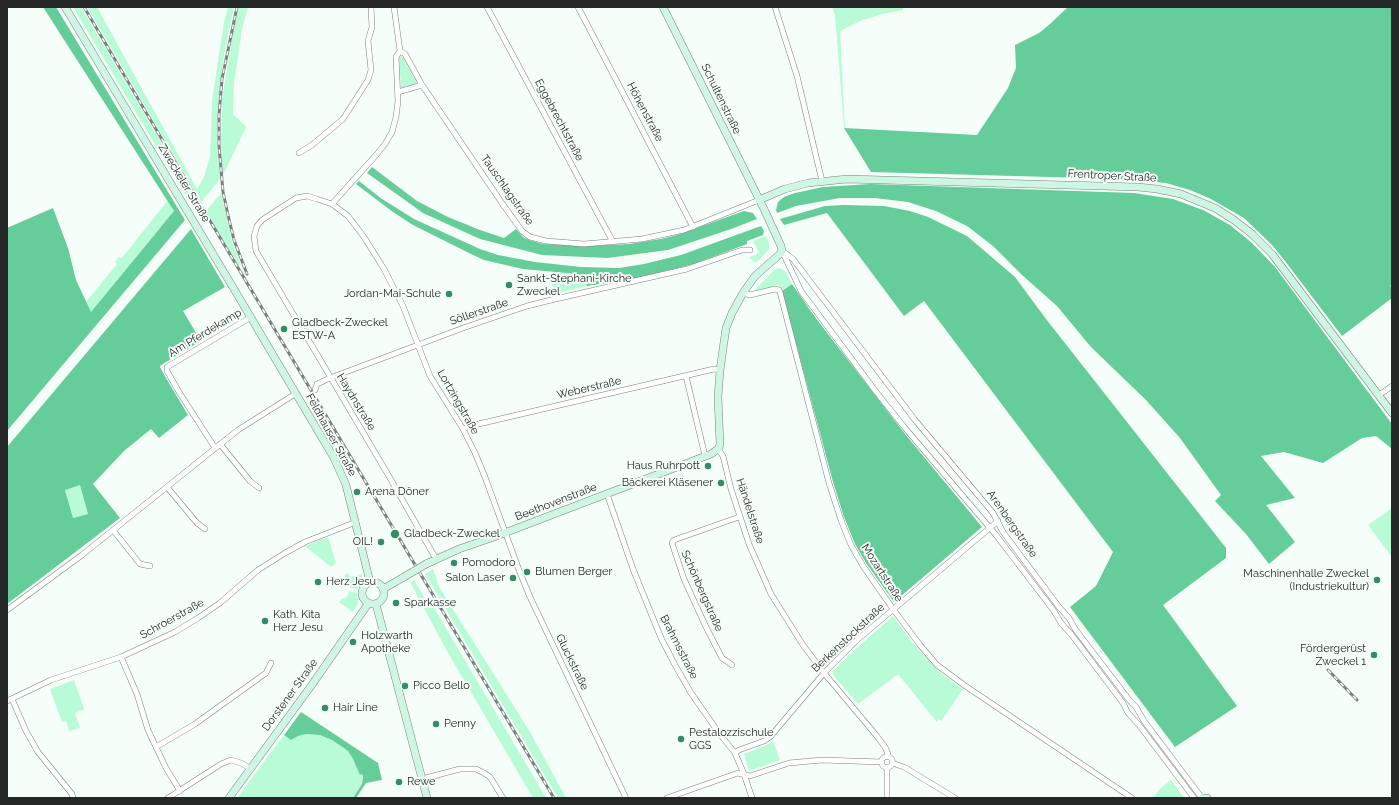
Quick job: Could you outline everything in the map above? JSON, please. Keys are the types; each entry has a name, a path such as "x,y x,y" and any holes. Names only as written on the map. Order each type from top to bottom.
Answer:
{"street":[{"name":"Zweckeler Straße","path":"65,7 251,317 282,372"},
{"path":"299,153 312,145 343,119 368,80 371,70 368,41 372,27 371,7"},
{"name":"Tauschlagstraße","path":"332,204 385,144 392,132 396,117 398,92 396,57 400,51 394,7"},
{"name":"Eggebrechtstraße","path":"487,7 613,242"},
{"name":"Höhenstraße","path":"578,7 693,227"},
{"name":"Schultenstraße","path":"664,7 759,200"},
{"path":"775,7 797,76 822,181"},
{"name":"Tauschlagstraße","path":"400,51 404,54 422,85 526,234 538,240 584,244 642,239 669,234 693,227 759,200"},
{"path":"398,92 422,85"},
{"name":"Frentroper Straße","path":"759,200 784,189 822,181 871,178 1138,187 1169,191 1196,199 1215,208 1234,220 1252,234 1272,254 1392,413"},
{"name":"Lortzingstraße","path":"258,255 254,247 254,236 258,226 262,220 296,198 302,196 332,204 348,216 364,237 384,269 403,306 430,376 463,429 485,477 506,532"},
{"name":"Arenbergstraße","path":"759,200 801,291 905,428 989,528 1054,611 1061,623 1124,703 1128,713 1139,725 1194,798"},
{"name":"Söllerstraße","path":"315,390 317,384 330,378 463,328 527,306 687,269 742,250 750,250"},
{"name":"Arenbergstraße","path":"782,251 793,259 915,420 993,513 1003,532 1059,607 1070,618 1076,629 1136,707 1144,721 1202,798 1207,798"},
{"name":"Händelstraße","path":"782,251 755,276 743,293 726,328 718,397 720,444 718,449 723,456 739,517 757,564 771,594 803,645 885,747 888,754 887,757"},
{"name":"Haydnstraße","path":"258,255 436,559"},
{"name":"Mozartstraße","path":"743,293 750,295 775,289 780,292 841,520 851,545 863,566 920,645 938,665 964,684 1132,798"},
{"name":"Am Pferdekamp","path":"215,448 179,392 167,371 167,367 251,317"},
{"name":"Weberstraße","path":"463,429 470,426 714,369 720,370"},
{"name":"Feldhauser Straße","path":"282,372 334,458 341,473 346,485 356,522 370,582"},
{"path":"686,376 705,456"},
{"path":"1379,395 1392,386"},
{"path":"7,610 82,555 238,430 295,394"},
{"path":"220,444 250,481 259,488"},
{"name":"Beethovenstraße","path":"383,589 436,559 705,456 718,449"},
{"path":"167,487 197,523 205,529"},
{"name":"Brahmsstraße","path":"607,494 633,569 661,638 691,693 735,753 752,798"},
{"name":"Schönbergstraße","path":"732,666 722,658 706,627 684,578 672,544 674,540 739,517"},
{"name":"Berkenstockstraße","path":"735,753 770,737 824,673 857,640 998,521"},
{"name":"Schroerstraße","path":"10,700 51,680 121,657 175,632 229,596 258,570 285,553 305,542 356,522"},
{"path":"113,530 140,564 150,566"},
{"name":"Gluckstraße","path":"506,532 530,597 626,798"},
{"path":"370,582 378,584 383,589 383,599 376,604 368,604 363,598 362,593 364,586 370,582"},
{"name":"Dorstener Straße","path":"229,798 368,604"},
{"path":"376,604 427,798"},
{"path":"121,657 137,694 148,730 166,768 180,791"},
{"path":"156,747 195,724 266,673 272,663"},
{"path":"10,700 38,752 72,794 73,798"},
{"path":"882,762 884,758 887,757 891,759 892,763 904,767 955,798"},
{"path":"168,798 221,764 231,760 241,763 251,769"},
{"path":"667,798 738,773 750,776 789,763 822,760 882,762"},
{"path":"882,762 883,766 887,768"},
{"path":"887,798 887,768 892,763"},
{"path":"422,779 460,769 476,769 484,772 490,778 503,798"}],"green space":[{"path":"43,7 56,7 185,220 7,431 7,228 53,208 68,248 76,280 91,312 174,211"},
{"path":"73,7 81,7 198,206 194,210"},
{"path":"87,7 97,7 197,189 204,177 210,156 212,101 224,22 228,7 234,7 223,60 217,115 217,146 220,179 201,202"},
{"path":"239,7 248,7 242,29 234,83 233,114 246,127 223,175 221,146 222,99 234,26"},
{"path":"832,7 903,8 903,10 882,14 860,21 840,31 845,128 835,15"},
{"path":"1068,7 1392,7 1392,284 1390,286 1392,288 1392,298 1342,336 1272,245 1244,218 1211,199 1190,190 1166,183 1122,179 871,172 844,128 977,135 1008,88 1016,68 1015,45 1039,33"},
{"path":"400,56 404,57 417,81 415,85 403,88 401,87"},
{"path":"372,167 417,201 448,217 504,238 516,229 523,237 543,244 584,246 629,244 677,235 744,211 753,213 757,219 668,250 607,258 542,255 480,239 423,213 367,173"},
{"path":"359,181 382,199 414,219 480,249 498,255 535,262 581,267 619,268 644,264 681,255 761,226 764,231 763,235 747,241 747,244 694,264 637,278 587,286 584,278 578,274 523,269 484,260 413,225 356,184"},
{"path":"870,184 1134,193 1173,199 1203,210 1230,225 1252,243 1275,267 1392,424 1392,449 1376,436 1362,438 1323,463 1284,452 1261,456 1295,498 1266,505 1295,542 1269,564 1246,534 1215,501 1221,495 1180,438 1146,400 1091,347 1057,306 1022,275 993,246 967,226 936,211 908,202 875,198 840,198 796,206 777,213 776,210 778,202 784,197 795,193 823,187"},
{"path":"221,193 232,241 241,265 239,266 206,211"},
{"path":"168,200 174,211 91,312 86,302 117,264 115,262 119,257 122,258"},
{"path":"825,206 884,206 910,211 928,217 967,236 1015,277 1046,319 1226,548 1226,558 1163,605 1237,706 1175,747 1070,607 1096,586 1113,552 924,301 904,316 827,213 784,225 780,219"},
{"path":"191,229 225,287 183,311 201,341 160,367 188,415 159,438 151,429 124,451 93,484 120,518 7,604 7,447","holes":["80,485 88,514 73,518 65,490"]},
{"path":"766,236 769,243 769,249 757,262 754,262 749,257 759,252 753,241"},
{"path":"777,268 786,272 792,284 782,290 778,285 753,292 773,271"},
{"path":"555,272 578,274 587,281 587,286 555,294 552,284 557,280"},
{"path":"792,284 815,317 905,434 982,527 894,602 866,563 855,544 844,517 833,482 782,291"},
{"path":"80,485 88,514 73,518 65,489"},
{"path":"1392,508 1392,557 1368,525"},
{"path":"328,537 336,563 331,567 305,546"},
{"path":"433,569 439,587 530,732 566,798 558,798 425,574"},
{"path":"348,573 350,577 362,574 362,580 357,589 350,588 349,581 344,576"},
{"path":"414,580 430,607 433,606 546,798 533,798 447,651 410,582"},
{"path":"349,591 357,593 358,604 353,612 339,602 347,597"},
{"path":"893,616 912,642 929,661 942,674 963,689 941,721 939,719 937,722 898,674 858,704 833,675 833,671 849,655"},
{"path":"74,680 84,709 75,713 80,728 69,731 66,721 62,722 50,689"},
{"path":"301,712 378,763 382,780 366,783 356,798 353,798 362,784 363,777 362,774 360,775 348,751 332,740 320,735 306,734 291,740 284,735"},
{"path":"306,734 320,735 332,740 348,751 362,774 362,784 353,798 237,798 284,735 291,740"},
{"path":"773,741 780,760 749,771 744,754"},
{"path":"1171,780 1184,798 1153,798 1161,788"}],"railway":[{"path":"84,7 554,798"},
{"path":"237,7 222,79 219,115 219,146 223,192 228,215 234,240 247,274"},
{"path":"1328,670 1357,700"}],"place":[{"name":"Sankt-Stephani-Kirche Zweckel","path":"509,285"},
{"name":"Jordan-Mai-Schule","path":"449,294"},
{"name":"Gladbeck-Zweckel ESTW-A","path":"284,329"},
{"name":"Haus Ruhrpott","path":"708,466"},
{"name":"Bäckerei Kläsener","path":"721,483"},
{"name":"Arena Döner","path":"357,492"},
{"name":"Gladbeck-Zweckel","path":"395,534"},
{"name":"OIL!","path":"381,542"},
{"name":"Pomodoro","path":"454,563"},
{"name":"Blumen Berger","path":"527,572"},
{"name":"Salon Laser","path":"513,578"},
{"name":"Maschinenhalle Zweckel (Industriekultur)","path":"1377,580"},
{"name":"Herz Jesu","path":"318,582"},
{"name":"Sparkasse","path":"396,603"},
{"name":"Kath. Kita Herz Jesu","path":"265,621"},
{"name":"Holzwarth Apotheke","path":"353,642"},
{"name":"Fördergerüst Zweckel 1","path":"1374,655"},
{"name":"Picco Bello","path":"405,686"},
{"name":"Hair Line","path":"325,708"},
{"name":"Penny","path":"436,724"},
{"name":"Pestalozzischule GGS","path":"681,739"},
{"name":"Rewe","path":"399,782"}]}
